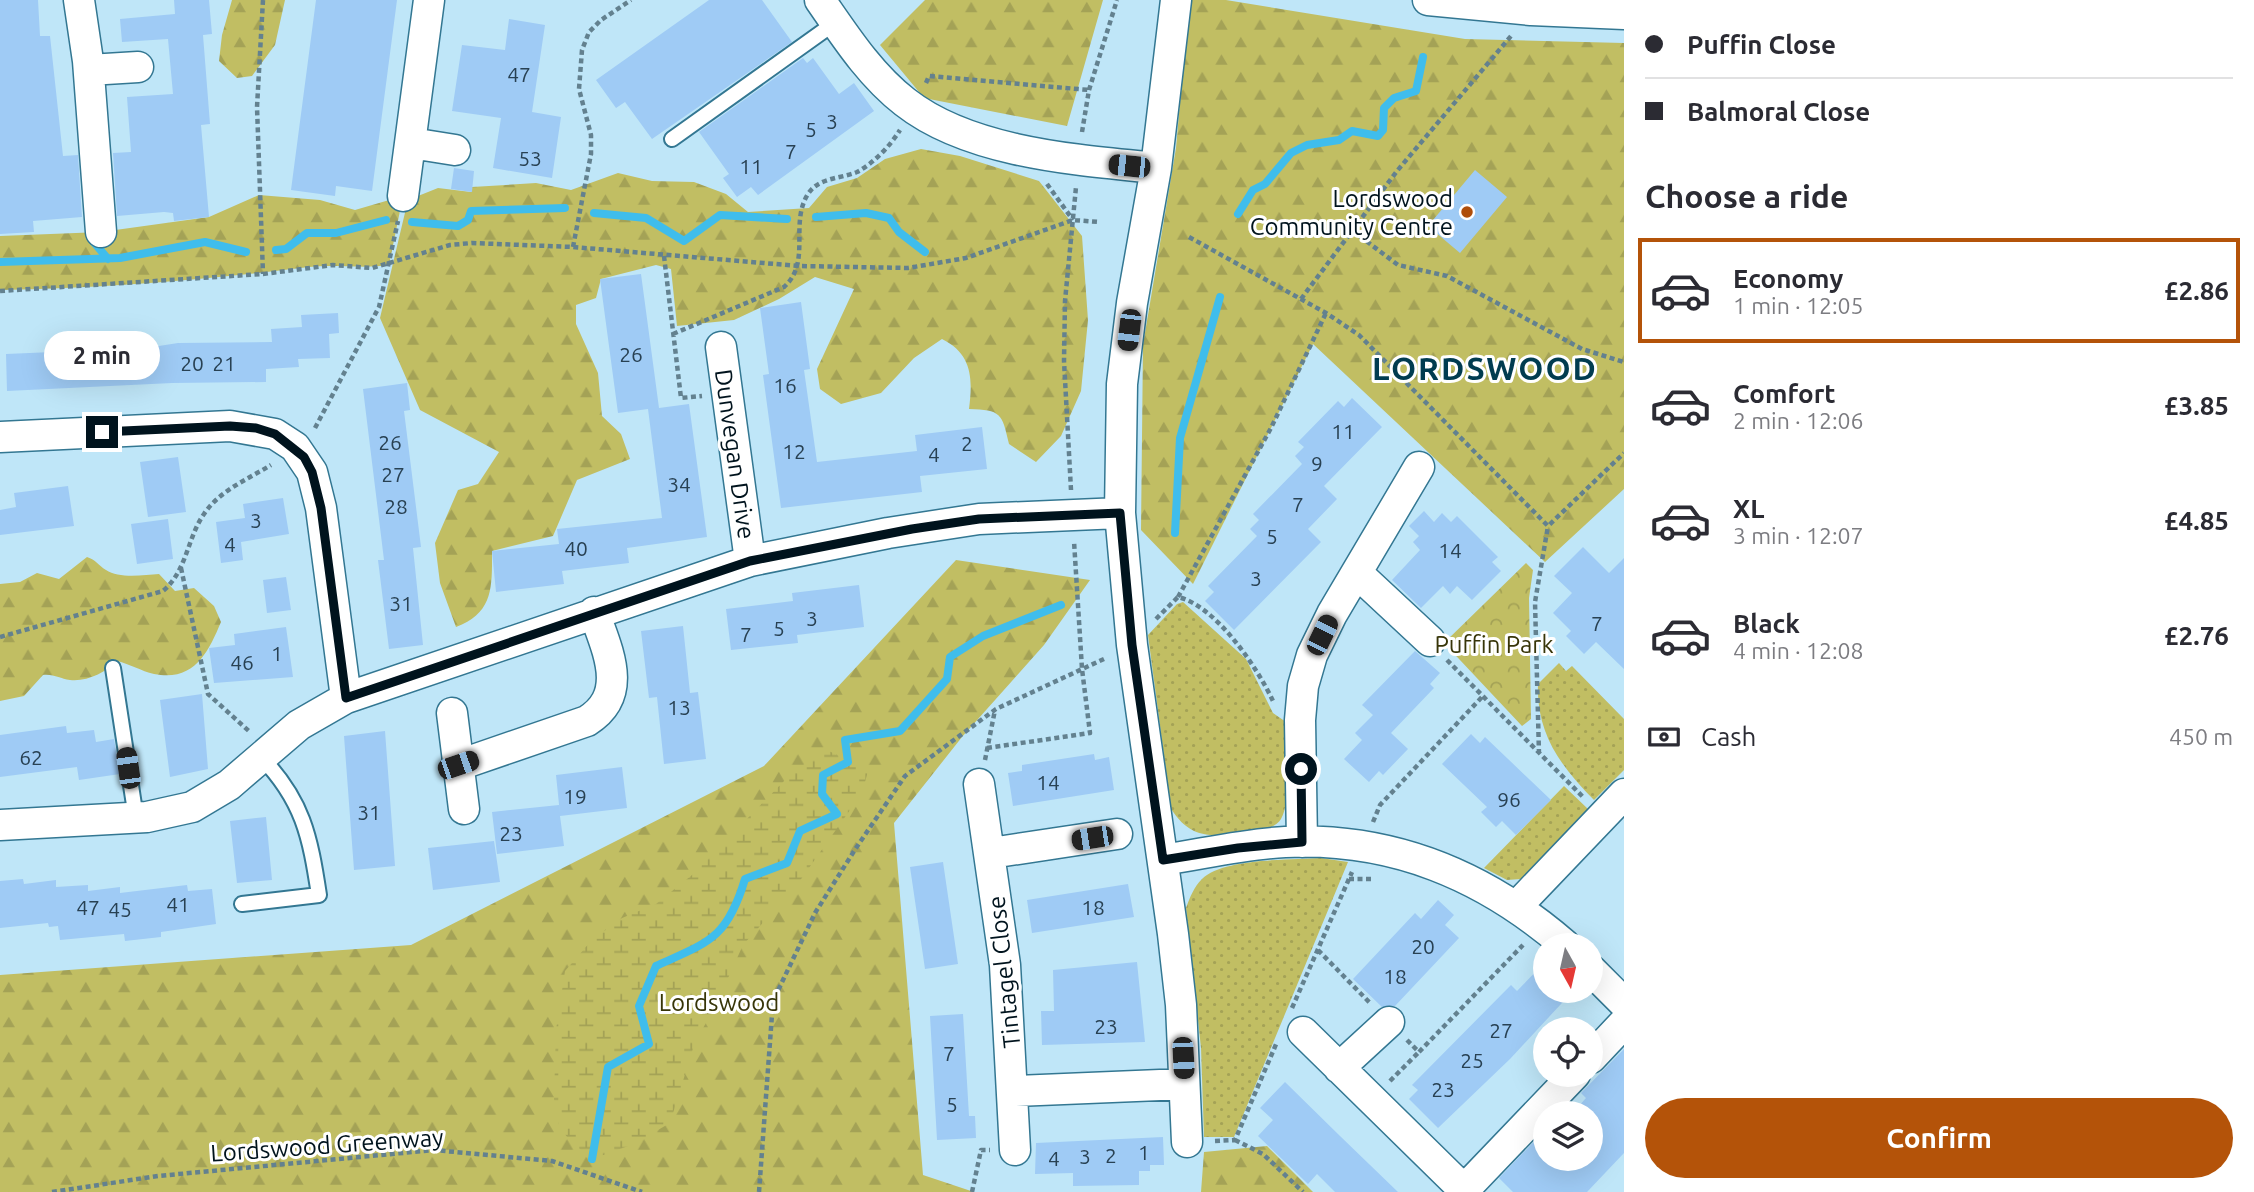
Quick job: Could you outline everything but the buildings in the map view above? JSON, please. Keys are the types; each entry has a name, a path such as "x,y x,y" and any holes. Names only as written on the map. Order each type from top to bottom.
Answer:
{"street":[{"path":"79,0 89,70 101,232"},
{"path":"403,196 429,0"},
{"path":"1176,0 1156,168 1132,303 1122,384 1120,513 1132,645 1181,1005 1187,1142"},
{"path":"1427,0 1531,10 1624,14"},
{"path":"828,11 876,75 914,108 971,135 1018,148 1075,160 1156,168"},
{"path":"89,70 138,67"},
{"path":"411,143 455,150"},
{"name":"Dunvegan Drive","path":"721,347 750,561"},
{"path":"0,437 230,426 275,434 295,447 312,472 321,508 346,698"},
{"path":"1302,842 1300,720 1303,685 1312,655 1419,467"},
{"name":"Dunvegan Drive","path":"0,825 171,814 211,798 320,710 346,698 750,561 912,529 979,519 1120,513"},
{"path":"1357,573 1430,641"},
{"path":"458,765 587,721 600,713 611,692 612,674 594,612"},
{"path":"452,713 464,809"},
{"name":"Tintagel Close","path":"979,784 1005,965 1014,1091 1015,1150"},
{"path":"1517,906 1624,794"},
{"path":"991,853 1117,834"},
{"path":"1163,860 1238,848 1302,842 1363,846 1399,853 1476,881 1517,906 1532,940"},
{"path":"1603,982 1624,1003"},
{"path":"1339,1068 1389,1022"},
{"path":"1603,1045 1624,1023"},
{"path":"1291,1026 1339,1068 1463,1191 1563,1087"},
{"path":"1014,1091 1184,1084"}],"lane":[{"path":"672,139 828,11"},
{"path":"113,668 136,818"},
{"path":"242,904 319,895 298,803 264,753"}],"path":[{"path":"263,0 257,142 263,274"},
{"path":"573,247 592,154 591,135 579,89 582,50 589,32 601,20 631,0"},
{"path":"1082,136 1089,90 1117,0"},
{"path":"1301,299 1397,171 1531,10"},
{"path":"673,334 784,287 794,278 799,266 801,219 808,194 828,179 856,172 870,164 896,137 929,76 1089,90"},
{"path":"987,748 1090,733 1082,669 1064,360 1076,187"},
{"path":"0,637 163,591 172,583 203,514 213,503 295,447 315,428 363,342 379,307 403,196"},
{"path":"0,291 263,274 333,265 372,268 450,246 472,243 573,247 867,270 942,264 1073,220 1100,222"},
{"path":"1353,230 1398,265 1447,276 1582,349 1624,362"},
{"path":"1189,237 1326,313 1359,335 1548,526"},
{"path":"664,256 681,398 727,393"},
{"path":"759,1192 773,1001 815,913 905,776 996,709 1132,645 1178,597 1270,428 1326,313"},
{"path":"1539,754 1535,602 1548,526 1624,453"},
{"path":"181,567 208,694 264,753"},
{"path":"1178,597 1191,600 1247,654 1278,712 1300,720"},
{"path":"1430,641 1482,697 1603,816"},
{"path":"1235,1140 1291,1026 1318,950 1380,805 1482,697"},
{"path":"979,784 996,709"},
{"path":"1349,879 1374,879"},
{"path":"1514,938 1532,940"},
{"path":"1372,1100 1532,940"},
{"path":"1318,950 1419,1052"},
{"path":"1187,1142 1235,1140 1263,1154 1303,1192"},
{"name":"Lordswood Greenway","path":"51,1192 158,1176 434,1150 552,1161 642,1192"},
{"path":"972,1192 981,1150 1015,1150"}],"green space":[{"path":"232,0 285,0 275,45 252,76 237,78 219,61 222,35"},
{"path":"925,0 1103,0 1067,126 924,98 880,45"},
{"path":"1189,0 1226,0 1465,39 1624,43 1624,489 1545,562 1313,344 1193,584 1141,530 1143,345 1176,148"},
{"path":"921,149 960,156 1039,181 1082,236 1088,320 1081,391 1061,436 1036,462 1009,444 998,415 994,412 969,409 971,387 965,360 952,345 942,339 914,358 881,393 841,404 820,389 817,369 854,289 815,277 779,299 734,320 677,326 671,269 656,265 601,279 596,298 576,305 576,324 598,373 602,416 621,434 630,459 577,480 553,536 492,551 491,587 484,606 478,614 456,627 440,583 435,543 458,490 478,484 499,452 420,410 380,318 408,200 438,188 471,192 472,187 536,183 571,190 618,173 652,181 694,182 726,194 748,212 809,208 827,187 857,178 885,159"},
{"path":"259,195 320,200 355,210 403,196 389,265 319,266 155,283 0,290 0,236 101,232 209,217"},
{"path":"87,557 111,573 132,576 159,574 175,591 194,588 214,606 221,622 205,654 198,663 180,674 154,674 117,661 89,678 70,680 43,675 24,696 0,701 0,584 20,582 37,573 59,579"},
{"name":"Lordswood","path":"956,560 1090,580 1044,645 962,737 894,823 923,1175 974,1192 0,1192 0,975 411,945 764,766"},
{"name":"Puffin Park","path":"1526,563 1533,570 1529,598 1531,719 1522,726 1444,643"},
{"path":"1183,602 1246,659 1273,713 1286,722 1287,786 1284,811 1275,825 1266,829 1240,835 1202,834 1187,827 1171,809 1148,635 1177,604"},
{"path":"1559,663 1566,671 1572,666 1624,719 1624,770 1594,800 1561,762 1541,718 1538,684"},
{"path":"825,749 868,771 862,793 799,882 743,945 714,1009 695,1042 670,1123 634,1144 592,1159 570,1141 559,1126 554,1099 556,1030 565,971 592,940 622,918 656,904 692,875 790,775"},
{"path":"1564,786 1588,809 1521,879 1507,880 1484,868"},
{"path":"1321,858 1348,862 1234,1137 1204,1137 1201,1048 1186,908 1189,900 1202,879 1225,867 1258,861"},
{"path":"1267,1146 1313,1192 1201,1192 1204,1152"}],"waterway":[{"path":"1238,214 1253,190 1265,184 1291,153 1307,145 1339,140 1352,131 1378,136 1383,130 1384,108 1394,98 1416,91 1423,57"},
{"path":"412,222 458,226 468,220 471,211 565,208"},
{"path":"594,213 646,218 684,241 720,215 787,219"},
{"path":"816,217 866,213 889,218 899,232 925,252"},
{"path":"276,250 286,249 307,233 336,233 386,220"},
{"path":"91,239 108,259"},
{"path":"0,262 120,258 205,242 246,252"},
{"path":"1175,533 1180,438 1220,297"},
{"path":"592,1159 608,1067 649,1044 639,1006 656,966 690,951 714,936 731,915 745,879 787,863 800,831 837,814 822,794 823,775 848,762 845,740 900,731 947,679 950,657 983,636 1061,605"}],"place":[{"name":"Lordswood Community Centre","path":"1467,212"}],"district":[{"name":"LORDSWOOD","path":"1485,368"}],"route":[{"path":"102,432 230,426 256,428 275,434 295,447 304,457 318,489 346,698 625,601 750,561 801,549 979,519 1120,513 1132,645 1163,860 1283,842 1302,842 1301,769"}]}
